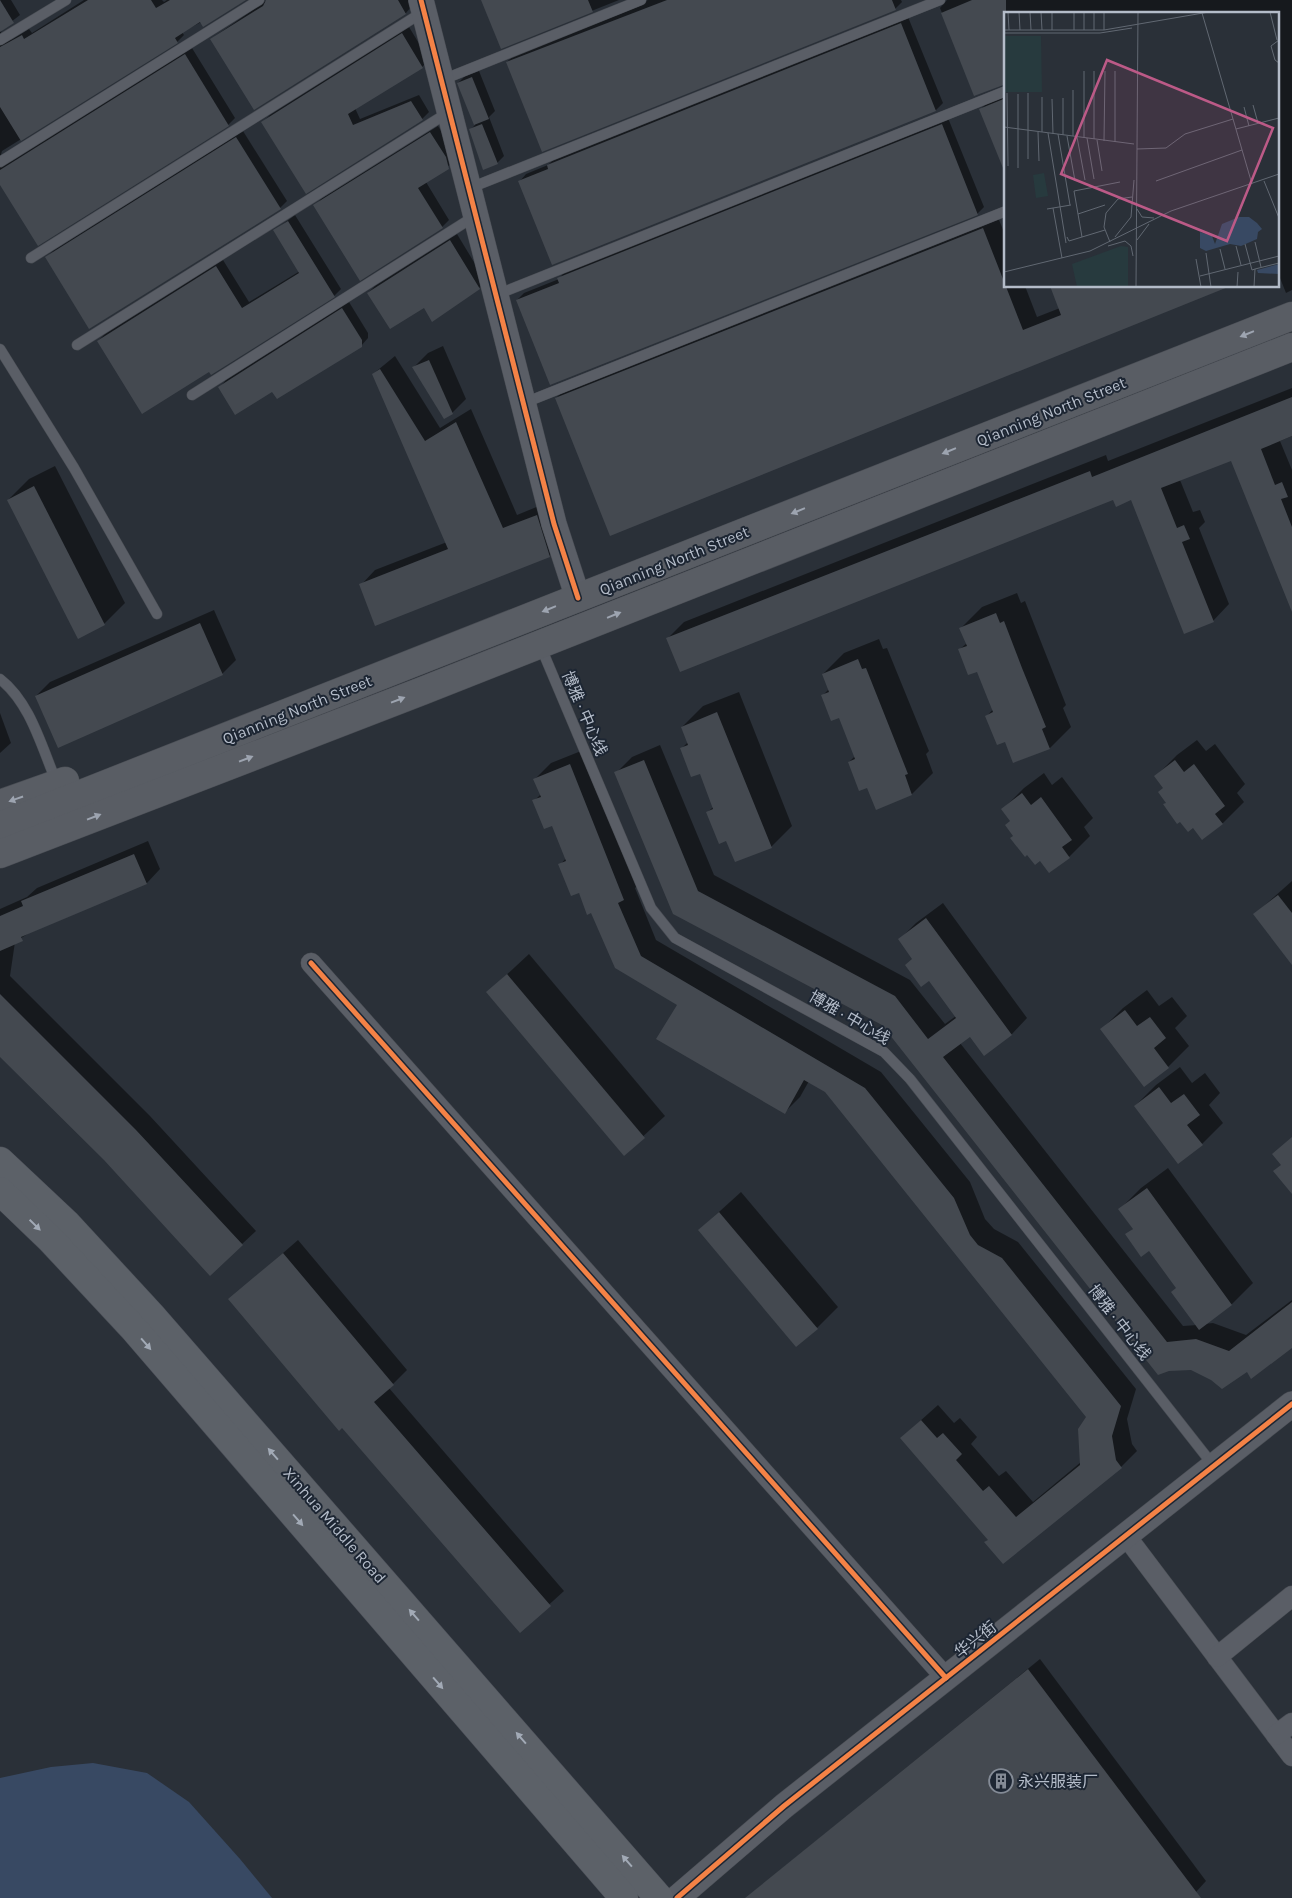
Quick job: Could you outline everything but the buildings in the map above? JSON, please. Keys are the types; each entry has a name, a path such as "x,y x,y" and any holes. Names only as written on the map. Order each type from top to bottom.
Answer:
{"main road":[{"name":"Qianning North Street","path":"0,826 1292,316"},
{"name":"Qianning North Street","path":"0,854 1292,347"},
{"path":"0,804 187,738 229,736"},
{"path":"0,860 56,832"},
{"name":"Xinhua Middle Road","path":"0,1161 67,1224 151,1315 659,1898"},
{"name":"Xinhua Middle Road","path":"0,1191 51,1240 134,1329 624,1898"}],"street":[{"path":"423,6 554,524 578,598"},
{"path":"311,962 946,1678"},
{"name":"华兴街","path":"676,1898 784,1806 1292,1404"},
{"path":"1126,1536 1217,1657 1284,1729 1292,1756"},
{"path":"1217,1657 1292,1596"}],"lane":[{"path":"0,40 66,0"},
{"path":"0,162 259,0"},
{"path":"442,80 641,0"},
{"path":"469,189 940,0"},
{"path":"31,258 423,6"},
{"path":"496,295 1004,92"},
{"path":"77,345 450,112"},
{"path":"524,404 1004,212"},
{"path":"192,396 476,215"},
{"path":"0,349 74,468 157,614"},
{"name":"博雅 · 中心线","path":"539,644 651,908 663,925 675,938 884,1052 910,1079 1214,1466"},
{"path":"0,679 9,686 30,719 57,784"}],"water":[{"path":"93,1763 147,1773 189,1802 272,1898 0,1898 0,1778 51,1767"}],"cycle path":[{"path":"421,0 554,524 578,598"},
{"path":"311,963 946,1678"},
{"path":"677,1898 784,1806 1292,1404"}],"place":[{"name":"永兴服装厂","path":"1001,1781"}]}
